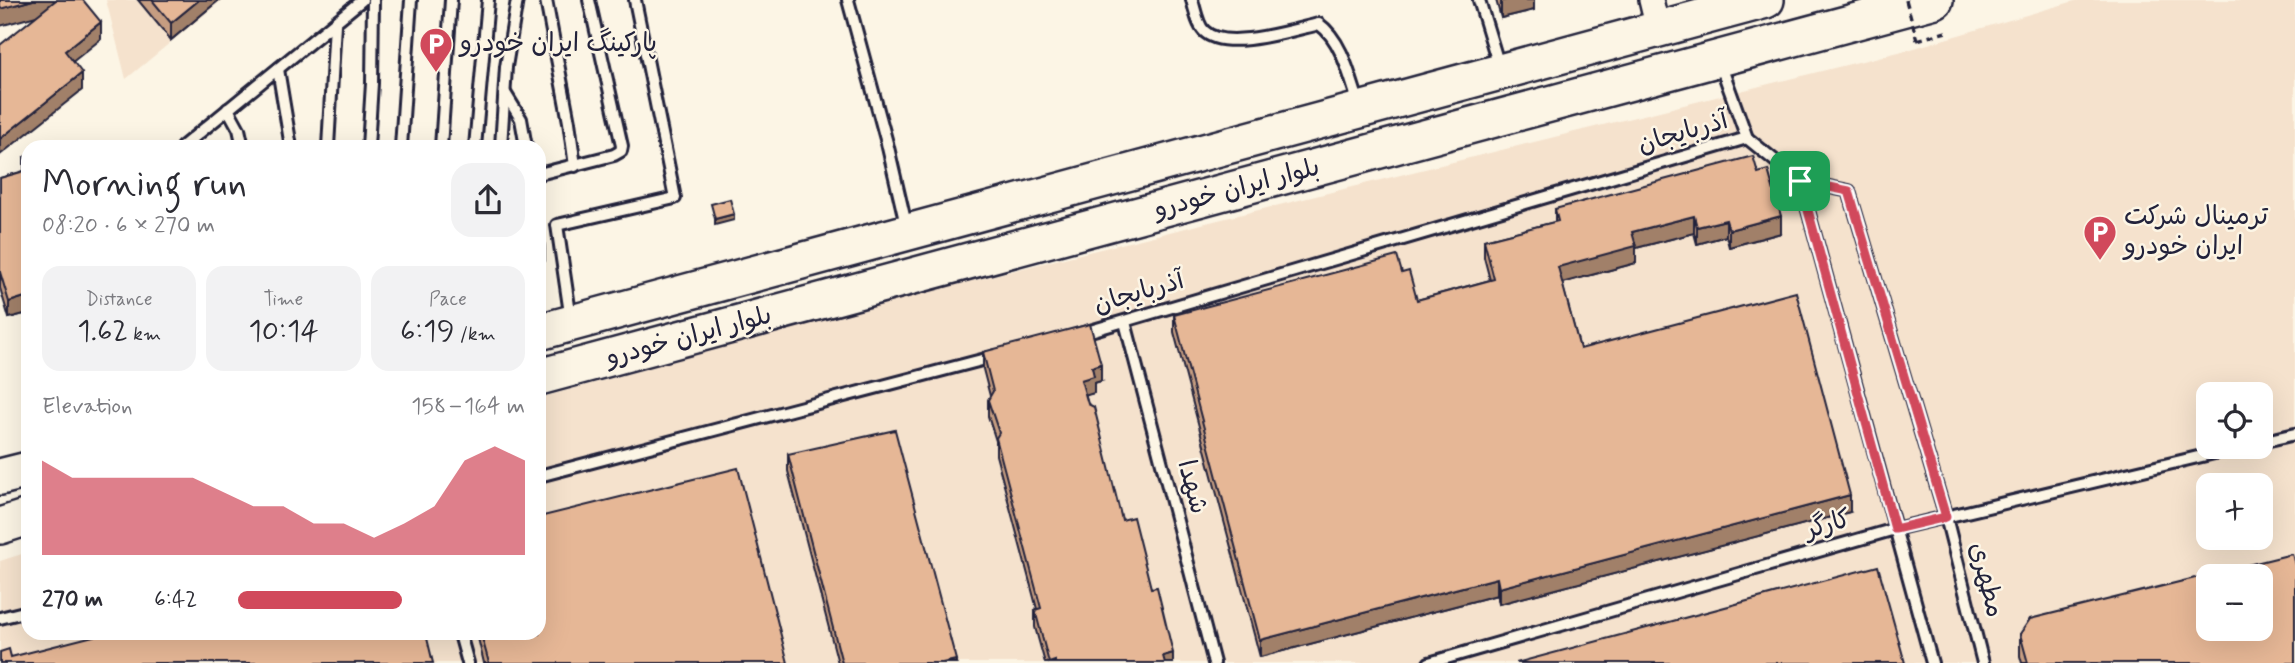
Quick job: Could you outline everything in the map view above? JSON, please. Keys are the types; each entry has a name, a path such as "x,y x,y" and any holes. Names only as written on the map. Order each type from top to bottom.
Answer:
{"main road":[{"name":"بلوار ایران خودرو","path":"555,327 1500,72 1655,15 1766,0"},
{"name":"بلوار ایران خودرو","path":"546,375 1719,58 1940,16"},
{"path":"1147,167 1157,210"},
{"path":"1088,183 1098,226"},
{"path":"0,478 21,472"},
{"path":"0,526 21,519"}],"lane":[{"path":"190,140 362,0"},
{"path":"368,140 373,0"},
{"path":"401,140 411,0"},
{"path":"441,140 451,0"},
{"path":"476,140 488,0"},
{"path":"502,140 506,67 517,0"},
{"path":"546,0 575,166"},
{"path":"546,172 621,151 589,0"},
{"path":"555,327 557,225 675,198 635,0"},
{"path":"848,0 908,232"},
{"path":"1192,0 1204,31 1218,39 1244,40 1319,24 1329,31 1341,55 1362,110"},
{"path":"1479,0 1500,72"},
{"path":"328,140 335,24"},
{"name":"آذربایجان","path":"1719,58 1747,138 1800,181"},
{"path":"278,69 290,140"},
{"path":"505,93 521,119 525,140"},
{"path":"228,108 241,140"},
{"name":"آذربایجان","path":"1072,336 1747,138"},
{"path":"1800,181 1933,663"},
{"name":"مطهری","path":"1800,181 1849,191 1946,517 1983,663"},
{"name":"شهدا","path":"1125,322 1214,663"},
{"path":"546,474 1005,354"},
{"path":"2273,439 2295,434"},
{"name":"کارگر","path":"1429,663 1895,529 2196,457"},
{"path":"0,618 21,613"},
{"path":"462,640 468,663"}],"path":[{"path":"1906,0 1917,40 1940,16"}],"shaded area":[{"path":"106,0 222,0 126,79"},
{"path":"2078,0 2295,0 2295,663 0,663 0,561 21,554 21,640 546,640 546,396 910,296 1911,49"}],"building":[{"path":"0,0 33,0 0,9"},
{"path":"56,0 83,0 101,22 65,51 82,73 0,139 0,45"},
{"path":"152,0 199,0 171,23"},
{"path":"1753,156 1758,173 1768,170 1781,216 1729,230 1726,220 1697,227 1694,216 1632,232 1636,246 1558,267 1580,349 1796,292 1850,495 1499,588 1497,578 1260,640 1174,315 1397,256 1402,273 1409,271 1417,300 1494,279 1484,240 1558,221 1555,209"},
{"path":"21,172 21,298 9,302 0,272 0,178"},
{"path":"730,199 734,214 715,219 711,204"},
{"path":"1090,324 1101,364 1092,367 1094,376 1081,380 1088,404 1094,407 1122,520 1133,517 1151,588 1157,587 1173,653 1163,656 1165,663 1049,663 1035,610 1041,608 996,438 999,433 988,400 993,391 983,352"},
{"path":"895,430 956,660 942,663 842,663 788,454"},
{"path":"738,468 788,663 489,663 483,640 546,640 546,515"},
{"path":"2292,554 2295,565 2295,663 2028,663 2020,634 2030,619 2196,578 2196,641 2273,641 2273,564 2252,564"},
{"path":"1878,566 1905,663 1516,663"},
{"path":"78,640 427,640 433,663 0,663 0,652 9,649 11,657"}],"place":[{"name":"پارکینگ ایران خودرو","path":"436,74"},
{"name":"ترمینال شرکت ایران خودرو","path":"2100,262"}],"route":[{"path":"1800,181 1849,191 1946,517 1895,529 1800,181"}]}
